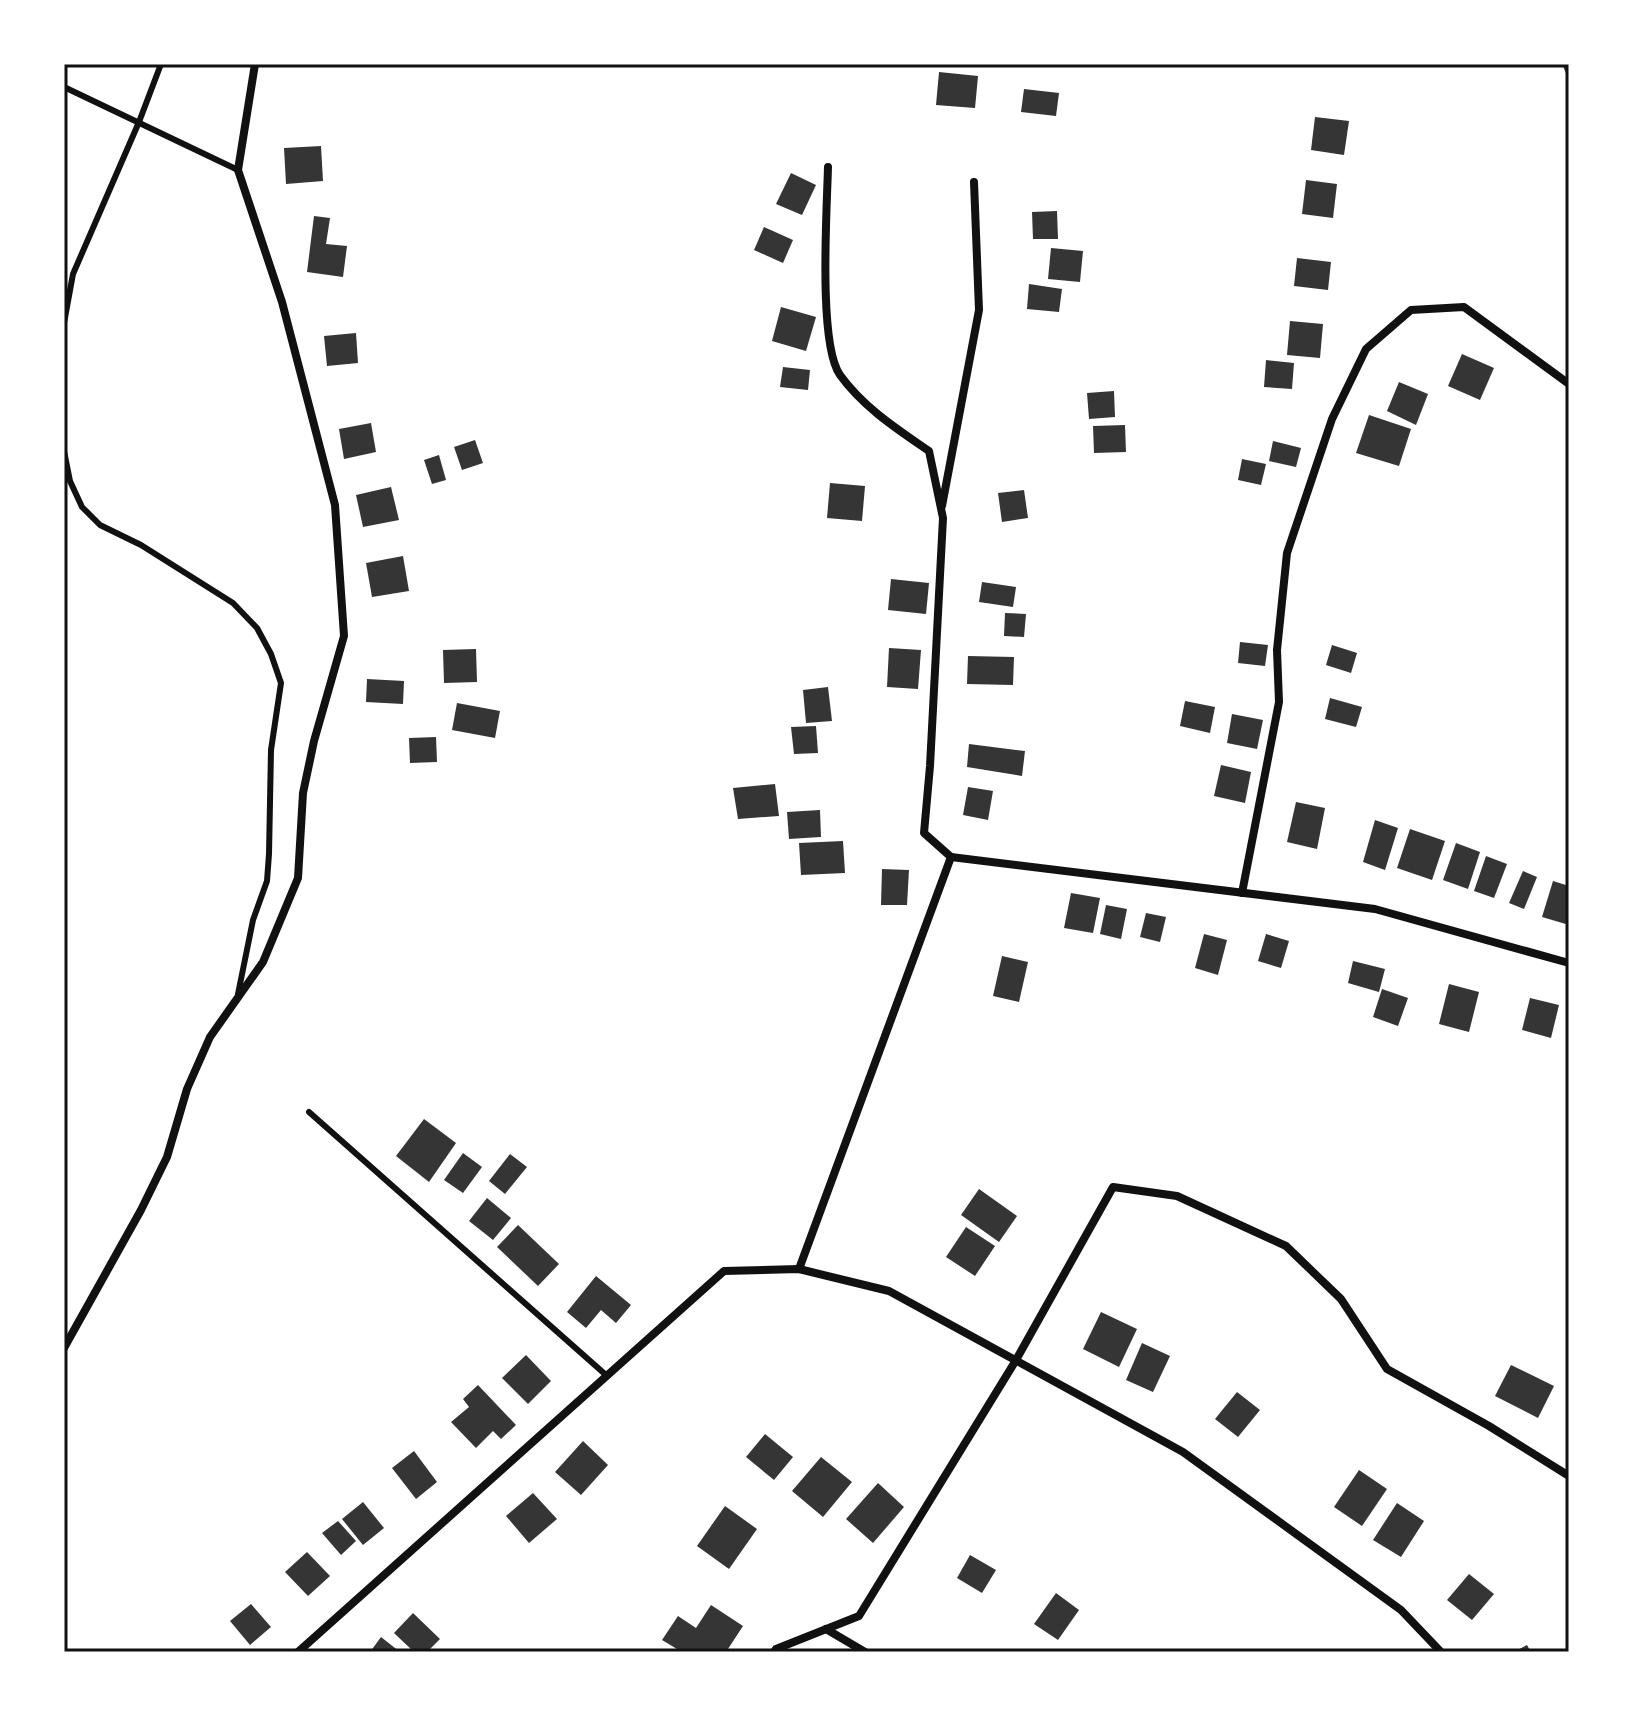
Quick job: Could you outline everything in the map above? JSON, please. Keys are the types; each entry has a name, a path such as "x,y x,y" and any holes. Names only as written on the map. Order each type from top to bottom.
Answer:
{"street":[{"path":"64,1348 161,1170 187,1089 210,1037 263,962 298,878 303,793 314,741 344,636 335,505 282,302 238,170 255,64"},
{"path":"828,167 828,337 838,373 878,415 929,451 943,518 924,833 951,857 1375,909 1569,963"},
{"path":"941,510 979,310 974,182"},
{"path":"1242,893 1279,702 1277,650 1287,553 1332,419 1366,349 1411,310 1464,307 1569,384"},
{"path":"799,1269 951,857"},
{"path":"774,1652 859,1616 1016,1360 1113,1187 1177,1196 1286,1246 1341,1299 1387,1369 1489,1426 1569,1476"},
{"path":"298,1652 724,1271 799,1269 889,1291 1183,1452 1401,1610 1441,1652"},
{"path":"826,1629 865,1652"}],"lane":[{"path":"64,323 73,274 161,64"},
{"path":"64,87 238,170"},
{"path":"64,451 70,481 82,507 100,525 141,545 233,603 257,628 271,654 281,683 271,750 267,881 253,920 238,998"},
{"path":"309,1112 606,1375"}],"building":[{"path":"1562,64 1569,64 1569,80"},
{"path":"939,72 978,76 975,108 936,105"},
{"path":"1024,89 1059,93 1056,116 1021,112"},
{"path":"1315,117 1349,121 1344,155 1311,150"},
{"path":"321,146 323,181 286,184 284,148"},
{"path":"791,173 816,185 802,215 776,204"},
{"path":"1306,180 1337,184 1333,218 1302,214"},
{"path":"1057,211 1058,239 1033,239 1032,212"},
{"path":"314,216 330,218 326,244 347,246 343,277 307,272"},
{"path":"764,227 793,240 783,263 754,250"},
{"path":"1051,248 1083,251 1080,282 1048,279"},
{"path":"1297,258 1331,262 1328,290 1294,286"},
{"path":"1029,284 1062,289 1059,312 1027,309"},
{"path":"781,307 816,317 806,351 772,341"},
{"path":"1290,321 1323,324 1320,358 1287,355"},
{"path":"356,333 358,363 327,366 324,336"},
{"path":"1462,354 1494,368 1480,400 1448,386"},
{"path":"1266,360 1294,363 1292,389 1264,387"},
{"path":"783,367 810,370 808,390 780,387"},
{"path":"1399,382 1428,394 1416,425 1387,411"},
{"path":"1114,391 1115,417 1089,419 1087,393"},
{"path":"1369,415 1411,429 1399,466 1356,453"},
{"path":"371,423 376,452 344,459 339,429"},
{"path":"1125,425 1126,452 1094,453 1093,426"},
{"path":"475,440 483,463 462,470 454,447"},
{"path":"1273,441 1301,448 1296,467 1269,461"},
{"path":"439,455 446,480 432,484 424,460"},
{"path":"1242,459 1266,464 1261,485 1238,480"},
{"path":"830,483 865,486 862,521 827,518"},
{"path":"391,487 399,520 363,527 356,495"},
{"path":"1024,490 1028,518 1002,522 998,493"},
{"path":"403,556 409,591 372,597 366,563"},
{"path":"891,579 929,583 926,614 888,610"},
{"path":"982,582 1016,587 1013,607 979,602"},
{"path":"1005,613 1026,614 1024,637 1004,636"},
{"path":"1240,642 1268,645 1265,666 1238,663"},
{"path":"1332,645 1357,653 1351,673 1326,665"},
{"path":"889,648 921,650 918,689 887,687"},
{"path":"476,649 477,682 444,683 443,650"},
{"path":"968,656 1014,657 1013,685 967,684"},
{"path":"367,679 404,681 403,704 366,702"},
{"path":"828,687 832,721 806,723 803,690"},
{"path":"1330,698 1362,707 1356,727 1325,719"},
{"path":"1185,701 1215,707 1210,733 1180,726"},
{"path":"457,703 500,711 495,738 452,730"},
{"path":"1232,714 1263,720 1257,749 1227,743"},
{"path":"816,726 818,753 794,754 791,727"},
{"path":"436,737 437,762 410,763 409,738"},
{"path":"969,744 1025,751 1022,776 967,767"},
{"path":"1221,765 1251,772 1245,803 1214,796"},
{"path":"775,784 779,816 738,819 733,788"},
{"path":"968,787 993,791 988,820 963,815"},
{"path":"1296,802 1325,808 1317,849 1287,842"},
{"path":"820,810 821,837 789,839 787,812"},
{"path":"1375,820 1398,828 1385,870 1363,862"},
{"path":"1410,829 1445,841 1432,880 1397,868"},
{"path":"843,841 845,873 801,875 799,843"},
{"path":"1456,843 1480,852 1468,889 1443,880"},
{"path":"1486,856 1507,864 1494,898 1474,891"},
{"path":"882,869 909,870 907,905 881,905"},
{"path":"1523,871 1537,877 1524,909 1509,903"},
{"path":"1553,881 1569,886 1569,925 1542,917"},
{"path":"1071,893 1100,898 1093,933 1064,928"},
{"path":"1106,905 1127,909 1121,939 1100,934"},
{"path":"1146,913 1166,917 1160,942 1140,937"},
{"path":"1204,934 1227,940 1218,975 1195,968"},
{"path":"1266,934 1289,941 1281,968 1258,961"},
{"path":"1002,956 1028,962 1019,1002 993,996"},
{"path":"1353,961 1385,969 1379,992 1348,983"},
{"path":"1449,984 1479,992 1469,1032 1439,1024"},
{"path":"1382,989 1408,998 1398,1026 1373,1017"},
{"path":"1530,998 1559,1005 1551,1038 1522,1030"},
{"path":"424,1119 456,1143 429,1182 396,1156"},
{"path":"463,1153 482,1167 463,1193 444,1180"},
{"path":"510,1154 527,1167 505,1194 489,1181"},
{"path":"979,1189 1017,1216 999,1242 961,1215"},
{"path":"487,1198 511,1218 493,1240 469,1221"},
{"path":"518,1225 559,1264 538,1286 497,1247"},
{"path":"966,1227 995,1246 975,1276 946,1257"},
{"path":"596,1276 631,1305 616,1323 601,1310 586,1328 567,1312"},
{"path":"1101,1312 1137,1329 1119,1367 1083,1349"},
{"path":"1142,1343 1170,1356 1153,1392 1126,1380"},
{"path":"526,1355 551,1381 528,1404 502,1378"},
{"path":"1511,1365 1554,1386 1538,1418 1495,1396"},
{"path":"478,1385 516,1425 501,1439 493,1431 476,1448 451,1422 469,1407 463,1399"},
{"path":"1237,1392 1260,1410 1238,1437 1215,1419"},
{"path":"765,1434 793,1457 774,1480 746,1457"},
{"path":"583,1441 608,1465 581,1495 555,1472"},
{"path":"414,1451 437,1482 416,1499 392,1468"},
{"path":"821,1457 852,1482 823,1517 792,1491"},
{"path":"1359,1470 1387,1489 1362,1526 1334,1507"},
{"path":"878,1483 904,1507 873,1543 846,1519"},
{"path":"533,1493 557,1519 529,1543 506,1516"},
{"path":"363,1502 384,1528 363,1545 342,1519"},
{"path":"1397,1503 1424,1521 1401,1557 1373,1540"},
{"path":"725,1506 757,1529 729,1569 697,1546"},
{"path":"338,1521 356,1541 341,1555 322,1533"},
{"path":"307,1552 330,1576 308,1596 285,1572"},
{"path":"970,1555 996,1570 982,1593 957,1578"},
{"path":"1469,1574 1494,1594 1472,1620 1447,1600"},
{"path":"1056,1593 1079,1610 1058,1640 1034,1624"},
{"path":"251,1604 271,1627 250,1645 230,1621"},
{"path":"711,1605 743,1626 726,1652 682,1652 662,1640 678,1616 696,1628"},
{"path":"413,1613 440,1639 427,1652 414,1652 394,1633"},
{"path":"381,1637 400,1652 370,1652"},
{"path":"1527,1645 1531,1652 1514,1652"}]}
